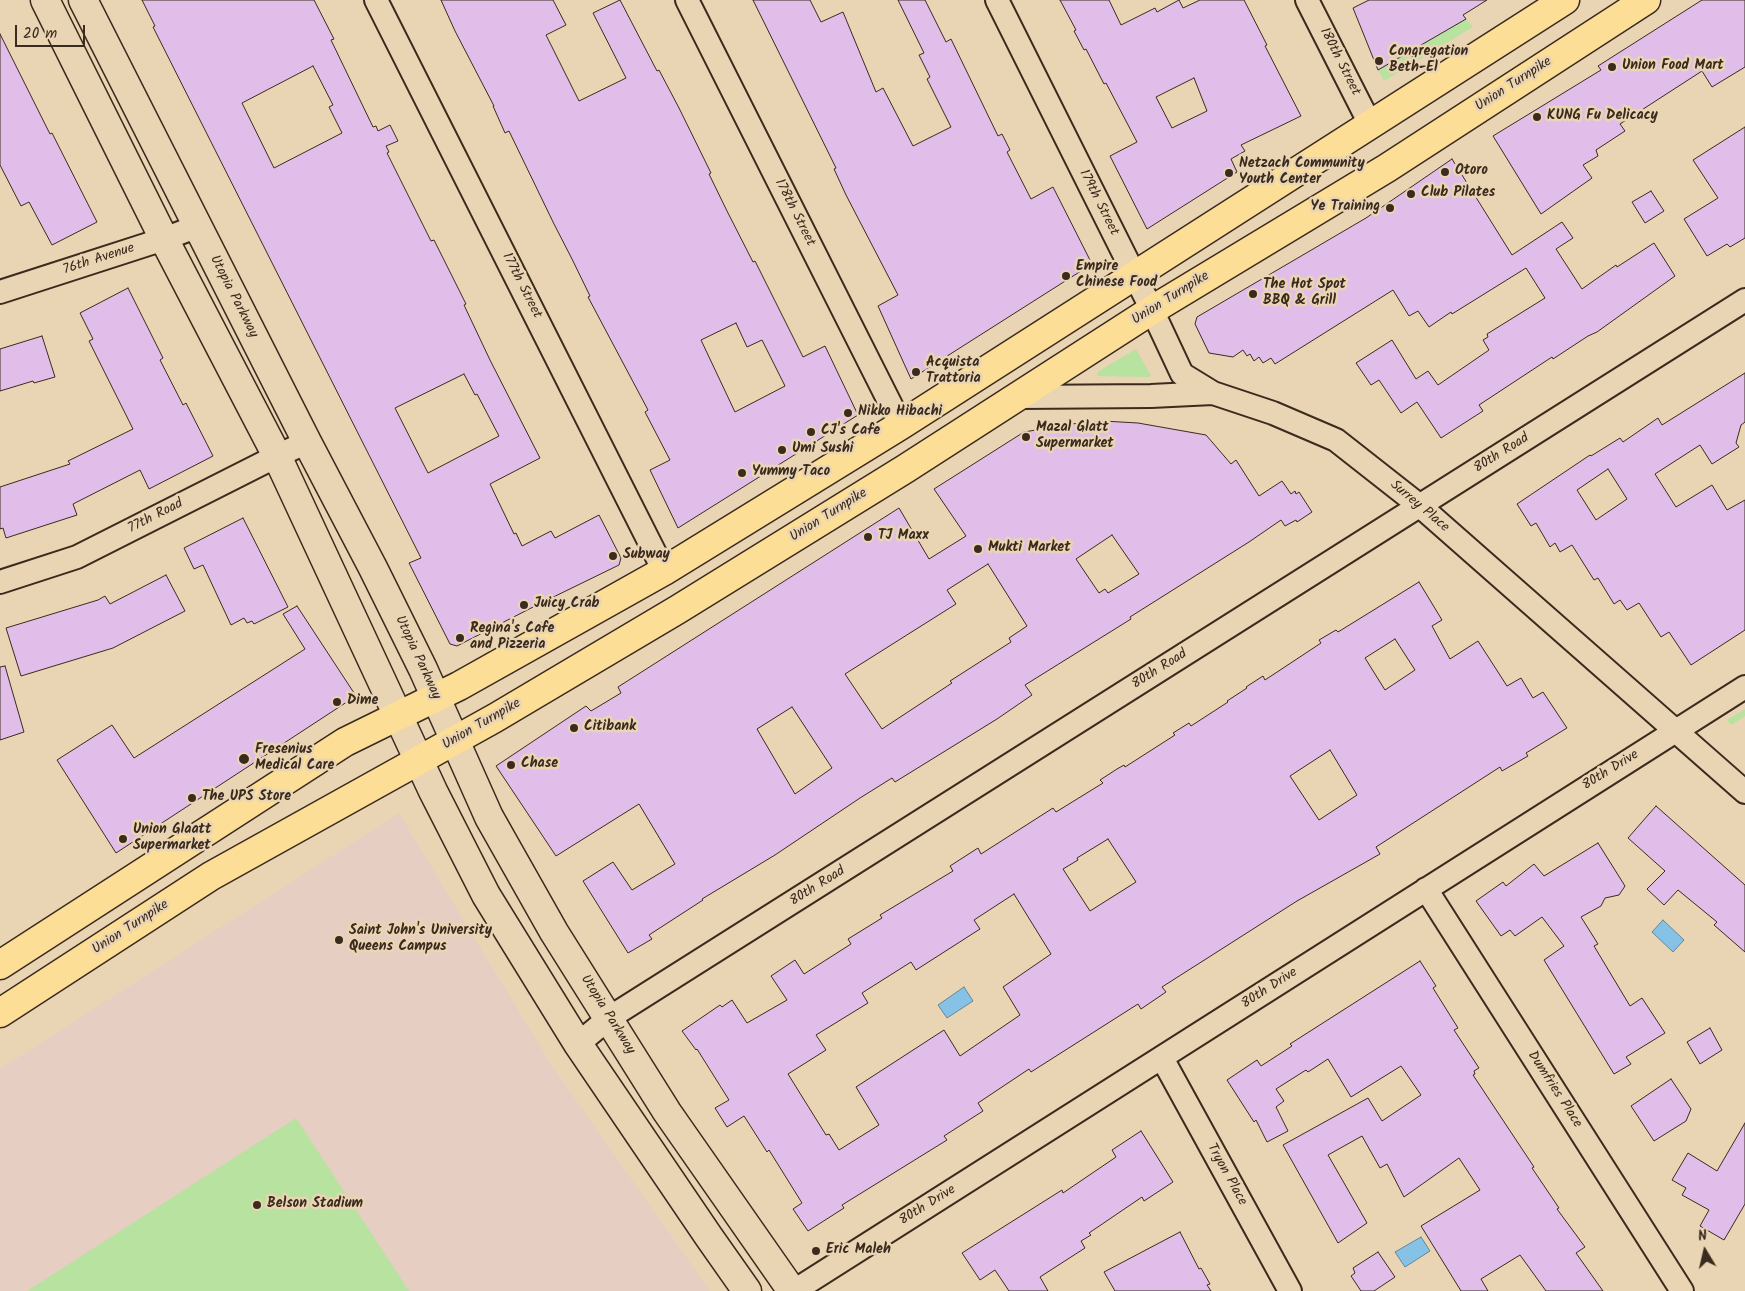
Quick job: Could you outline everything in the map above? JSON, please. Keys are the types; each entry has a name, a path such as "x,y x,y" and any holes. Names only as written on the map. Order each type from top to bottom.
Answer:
{"main road":[{"path":"45,0 164,239 277,456 398,715 486,895 578,1044 747,1291"},
{"name":"Utopia Parkway","path":"84,0 307,442 373,568 435,697 489,817 554,932 667,1112 793,1291"},
{"path":"0,965 345,742 459,686 664,572 901,425 1565,0"},
{"name":"Union Turnpike","path":"0,1013 211,876 420,761 677,610 1019,397 1152,310 1388,168 1646,0"}],"street":[{"name":"177th Street","path":"376,0 664,572"},
{"name":"178th Street","path":"687,0 901,425"},
{"name":"179th Street","path":"997,0 1182,374 1213,393"},
{"name":"180th Street","path":"1307,0 1370,124"},
{"name":"76th Avenue","path":"0,292 164,239 198,226"},
{"name":"80th Road","path":"578,1044 609,1018 1745,300"},
{"name":"Surrey Place","path":"1019,397 1151,396 1213,393 1273,413 1336,440 1420,506 1745,792"},
{"name":"77th Road","path":"0,582 77,557 307,442"},
{"name":"80th Drive","path":"793,1291 1745,687"},
{"name":"Dumfries Place","path":"1426,889 1682,1291"},
{"name":"Tryon Place","path":"1162,1058 1290,1291"}],"shaded area":[{"name":"Saint John's University Queens Campus","path":"399,813 552,1066 710,1291 0,1291 0,1069"}],"green space":[{"path":"1466,19 1473,27 1384,81 1378,70"},
{"path":"1136,349 1151,376 1098,376 1099,371"},
{"path":"1745,709 1745,716 1731,725 1727,720"},
{"name":"Belson Stadium","path":"296,1118 409,1291 27,1291"}],"water":[{"path":"1663,920 1684,940 1673,952 1652,932"},
{"path":"964,987 973,1001 947,1018 938,1005"},
{"path":"1421,1237 1430,1251 1405,1267 1395,1252"}],"building":[{"path":"142,0 314,0 334,39 331,40 373,127 376,126 378,131 390,125 398,141 386,146 389,152 387,153 431,241 434,240 466,304 464,305 490,360 540,458 490,484 514,534 516,533 522,546 551,531 555,538 599,515 621,558 619,565 457,646 450,644 409,563 421,558 153,27 155,26","holes":["313,66 333,105 329,107 342,133 274,168 242,103","464,374 499,436 428,473 395,408"]},
{"path":"441,0 553,0 566,25 546,35 579,101 626,78 593,13 620,0 657,71 659,70 679,108 711,173 709,174 727,211 753,262 755,261 803,357 825,346 858,415 678,528 650,470 670,460 645,412 648,410 588,297 590,296 509,131 505,133 494,106","holes":["736,323 747,347 762,340 785,386 735,412 701,340"]},
{"path":"753,0 810,0 821,22 843,12 876,92 883,88 913,146 951,127 927,79 930,77 919,55 924,53 898,0 925,0 946,42 951,39 998,136 1002,134 1010,150 1007,152 1031,199 1053,187 1092,264 911,379 878,306 898,295 846,195 834,169 836,168"},
{"path":"1060,0 1109,0 1121,25 1155,8 1157,12 1179,0 1183,8 1200,0 1244,0 1301,116 1241,145 1245,151 1231,159 1237,172 1147,229 1110,156 1137,142 1106,83 1104,84 1086,49 1084,50 1074,31 1076,30","holes":["1194,78 1207,111 1172,128 1156,97"]},
{"path":"1369,0 1487,0 1463,15 1466,19 1378,70 1353,8"},
{"path":"1702,0 1745,0 1745,67 1712,87 1702,71 1620,124 1625,131 1596,150 1598,156 1583,165 1592,178 1541,214 1493,136 1601,70 1598,66"},
{"path":"0,34 97,222 52,245 29,202 21,206 0,165"},
{"path":"1745,127 1745,238 1730,247 1727,244 1707,256 1684,219 1718,198 1693,160"},
{"path":"1452,159 1512,255 1562,222 1573,238 1556,249 1582,289 1616,265 1617,267 1654,243 1675,276 1597,332 1553,359 1552,357 1479,405 1483,411 1441,438 1417,402 1401,413 1379,380 1371,385 1356,363 1392,340 1416,379 1428,371 1438,385 1489,350 1483,340 1488,337 1487,334 1545,298 1526,268 1429,327 1418,311 1409,316 1393,290 1275,364 1271,358 1263,363 1259,357 1254,361 1250,354 1247,356 1243,350 1233,357 1209,353 1195,324 1197,317 1366,218"},
{"path":"1651,191 1664,211 1645,223 1632,202"},
{"path":"128,288 163,358 160,360 183,405 186,403 213,456 149,489 140,470 73,504 77,515 6,538 3,528 0,529 0,487 70,464 68,461 133,429 89,341 93,339 80,313"},
{"path":"42,336 55,377 34,383 33,381 0,391 0,349"},
{"path":"1745,373 1745,422 1741,425 1736,443 1739,447 1712,464 1700,445 1655,474 1676,507 1712,485 1727,510 1745,500 1745,630 1691,665 1669,632 1661,637 1639,603 1627,610 1620,600 1614,604 1598,578 1594,580 1572,545 1560,552 1555,543 1550,547 1536,523 1531,526 1517,504 1590,455 1620,438 1623,442 1658,418 1662,425","holes":["1608,469 1627,499 1596,520 1577,490"]},
{"path":"1103,421 1138,423 1206,435 1231,464 1236,460 1259,496 1282,481 1291,494 1295,491 1296,494 1299,492 1312,512 1297,522 1296,520 1285,526 1281,520 1130,617 1131,619 1025,685 1032,695 997,719 895,782 892,778 860,798 775,855 702,899 649,935 652,939 628,953 583,881 613,862 632,890 675,864 639,804 556,856 496,766 586,706 591,711 621,693 618,687 899,508 929,559 966,536 934,489 1024,432","holes":["1112,535 1139,574 1108,593 1105,589 1099,593 1076,559","988,564 1027,626 1009,638 1011,642 950,681 952,683 882,729 845,674 956,604 947,590","792,707 832,768 795,794 757,729"]},
{"path":"243,518 288,607 254,624 252,621 247,623 244,618 231,625 203,565 194,569 184,548"},
{"path":"166,575 185,611 113,648 21,676 6,628 98,600 105,596 110,604"},
{"path":"1419,582 1442,620 1432,626 1450,659 1478,641 1507,686 1521,678 1533,698 1543,692 1567,728 1526,753 1528,756 1502,771 1500,767 1376,847 1380,854 1297,901 1162,987 1166,992 1141,1009 1138,1004 1031,1072 1029,1069 978,1103 983,1111 944,1136 947,1140 842,1205 844,1208 808,1231 793,1209 802,1203 769,1150 767,1152 744,1116 727,1127 715,1108 729,1100 697,1049 682,1031 720,1005 722,1007 732,1000 747,1023 787,1000 771,976 795,960 804,974 851,944 848,939 882,918 880,915 953,871 950,866 978,848 981,854 1053,808 1056,812 1103,783 1100,780 1124,765 1125,767 1175,735 1173,733 1189,723 1191,726 1263,676 1265,680 1321,643 1319,640 1336,630 1338,632","holes":["1395,639 1415,670 1385,690 1365,658","1330,750 1357,795 1319,820 1290,776","1108,839 1136,882 1090,911 1063,869 1078,860 1077,858","1014,894 1051,954 1003,987 1020,1015 960,1056 944,1030 856,1087 879,1125 839,1150 829,1134 826,1135 788,1074 826,1050 816,1035 868,1003 862,993 911,962 916,970 980,929 974,920"]},
{"path":"297,606 356,696 116,853 57,760 112,725 134,758 305,649 283,614"},
{"path":"5,666 24,732 0,740 0,667"},
{"path":"1656,806 1745,885 1745,952 1714,925 1717,922 1678,890 1664,905 1647,889 1665,871 1628,838"},
{"path":"1598,843 1625,886 1619,895 1605,898 1601,906 1581,917 1598,944 1594,946 1630,1006 1642,998 1665,1033 1626,1057 1631,1064 1614,1074 1544,960 1564,946 1542,917 1515,936 1510,930 1501,936 1476,901 1503,882 1506,886 1534,864 1544,876"},
{"path":"1420,961 1436,986 1433,988 1458,1028 1454,1030 1479,1068 1474,1071 1475,1074 1473,1075 1534,1167 1532,1168 1559,1208 1557,1209 1585,1247 1576,1253 1603,1291 1546,1291 1520,1255 1481,1279 1488,1291 1461,1291 1421,1226 1480,1190 1459,1158 1404,1197 1387,1164 1380,1168 1362,1136 1328,1155 1367,1223 1338,1243 1283,1145 1368,1098 1382,1121 1421,1095 1401,1066 1351,1097 1328,1059 1308,1072 1306,1070 1276,1089 1284,1101 1276,1107 1288,1131 1267,1142 1256,1120 1254,1122 1227,1080 1257,1060 1261,1066 1292,1046 1290,1044"},
{"path":"1710,1028 1722,1050 1700,1064 1687,1042"},
{"path":"1671,1079 1691,1109 1686,1121 1654,1141 1631,1106"},
{"path":"1745,1123 1745,1204 1724,1240 1700,1226 1709,1210 1682,1195 1686,1188 1672,1180 1688,1153 1717,1171"},
{"path":"1141,1131 1173,1182 1144,1201 1142,1197 1089,1233 1091,1235 1081,1241 1085,1248 1040,1277 1048,1291 1009,1291 995,1270 980,1280 962,1253 1062,1190 1063,1193 1116,1157 1112,1150"},
{"path":"1180,1232 1199,1269 1201,1268 1210,1284 1207,1285 1211,1291 1115,1291 1104,1272"},
{"path":"1378,1252 1395,1277 1374,1291 1361,1291 1351,1276 1355,1273 1353,1268"}],"place":[{"name":"Congregation Beth-El","path":"1379,61"},
{"name":"Union Food Mart","path":"1612,67"},
{"name":"KUNG Fu Delicacy","path":"1537,117"},
{"name":"Otoro","path":"1445,172"},
{"name":"Netzach Community Youth Center","path":"1229,173"},
{"name":"Club Pilates","path":"1411,194"},
{"name":"Ye Training","path":"1390,208"},
{"name":"Empire Chinese Food","path":"1066,276"},
{"name":"The Hot Spot BBQ & Grill","path":"1253,294"},
{"name":"Acquista Trattoria","path":"916,372"},
{"name":"Nikko Hibachi","path":"848,413"},
{"name":"CJ's Cafe","path":"811,432"},
{"name":"Mazal Glatt Supermarket","path":"1026,437"},
{"name":"Umi Sushi","path":"782,450"},
{"name":"Yummy Taco","path":"742,473"},
{"name":"TJ Maxx","path":"868,537"},
{"name":"Mukti Market","path":"978,549"},
{"name":"Subway","path":"613,556"},
{"name":"Juicy Crab","path":"524,605"},
{"name":"Regina's Cafe and Pizzeria","path":"460,638"},
{"name":"Dime","path":"337,702"},
{"name":"Citibank","path":"574,728"},
{"name":"Fresenius Medical Care","path":"244,759"},
{"name":"Chase","path":"511,765"},
{"name":"The UPS Store","path":"192,798"},
{"name":"Union Glaatt Supermarket","path":"123,839"},
{"name":"Saint John's University Queens Campus","path":"339,940"},
{"name":"Belson Stadium","path":"257,1205"},
{"name":"Eric Maleh","path":"816,1251"}]}
